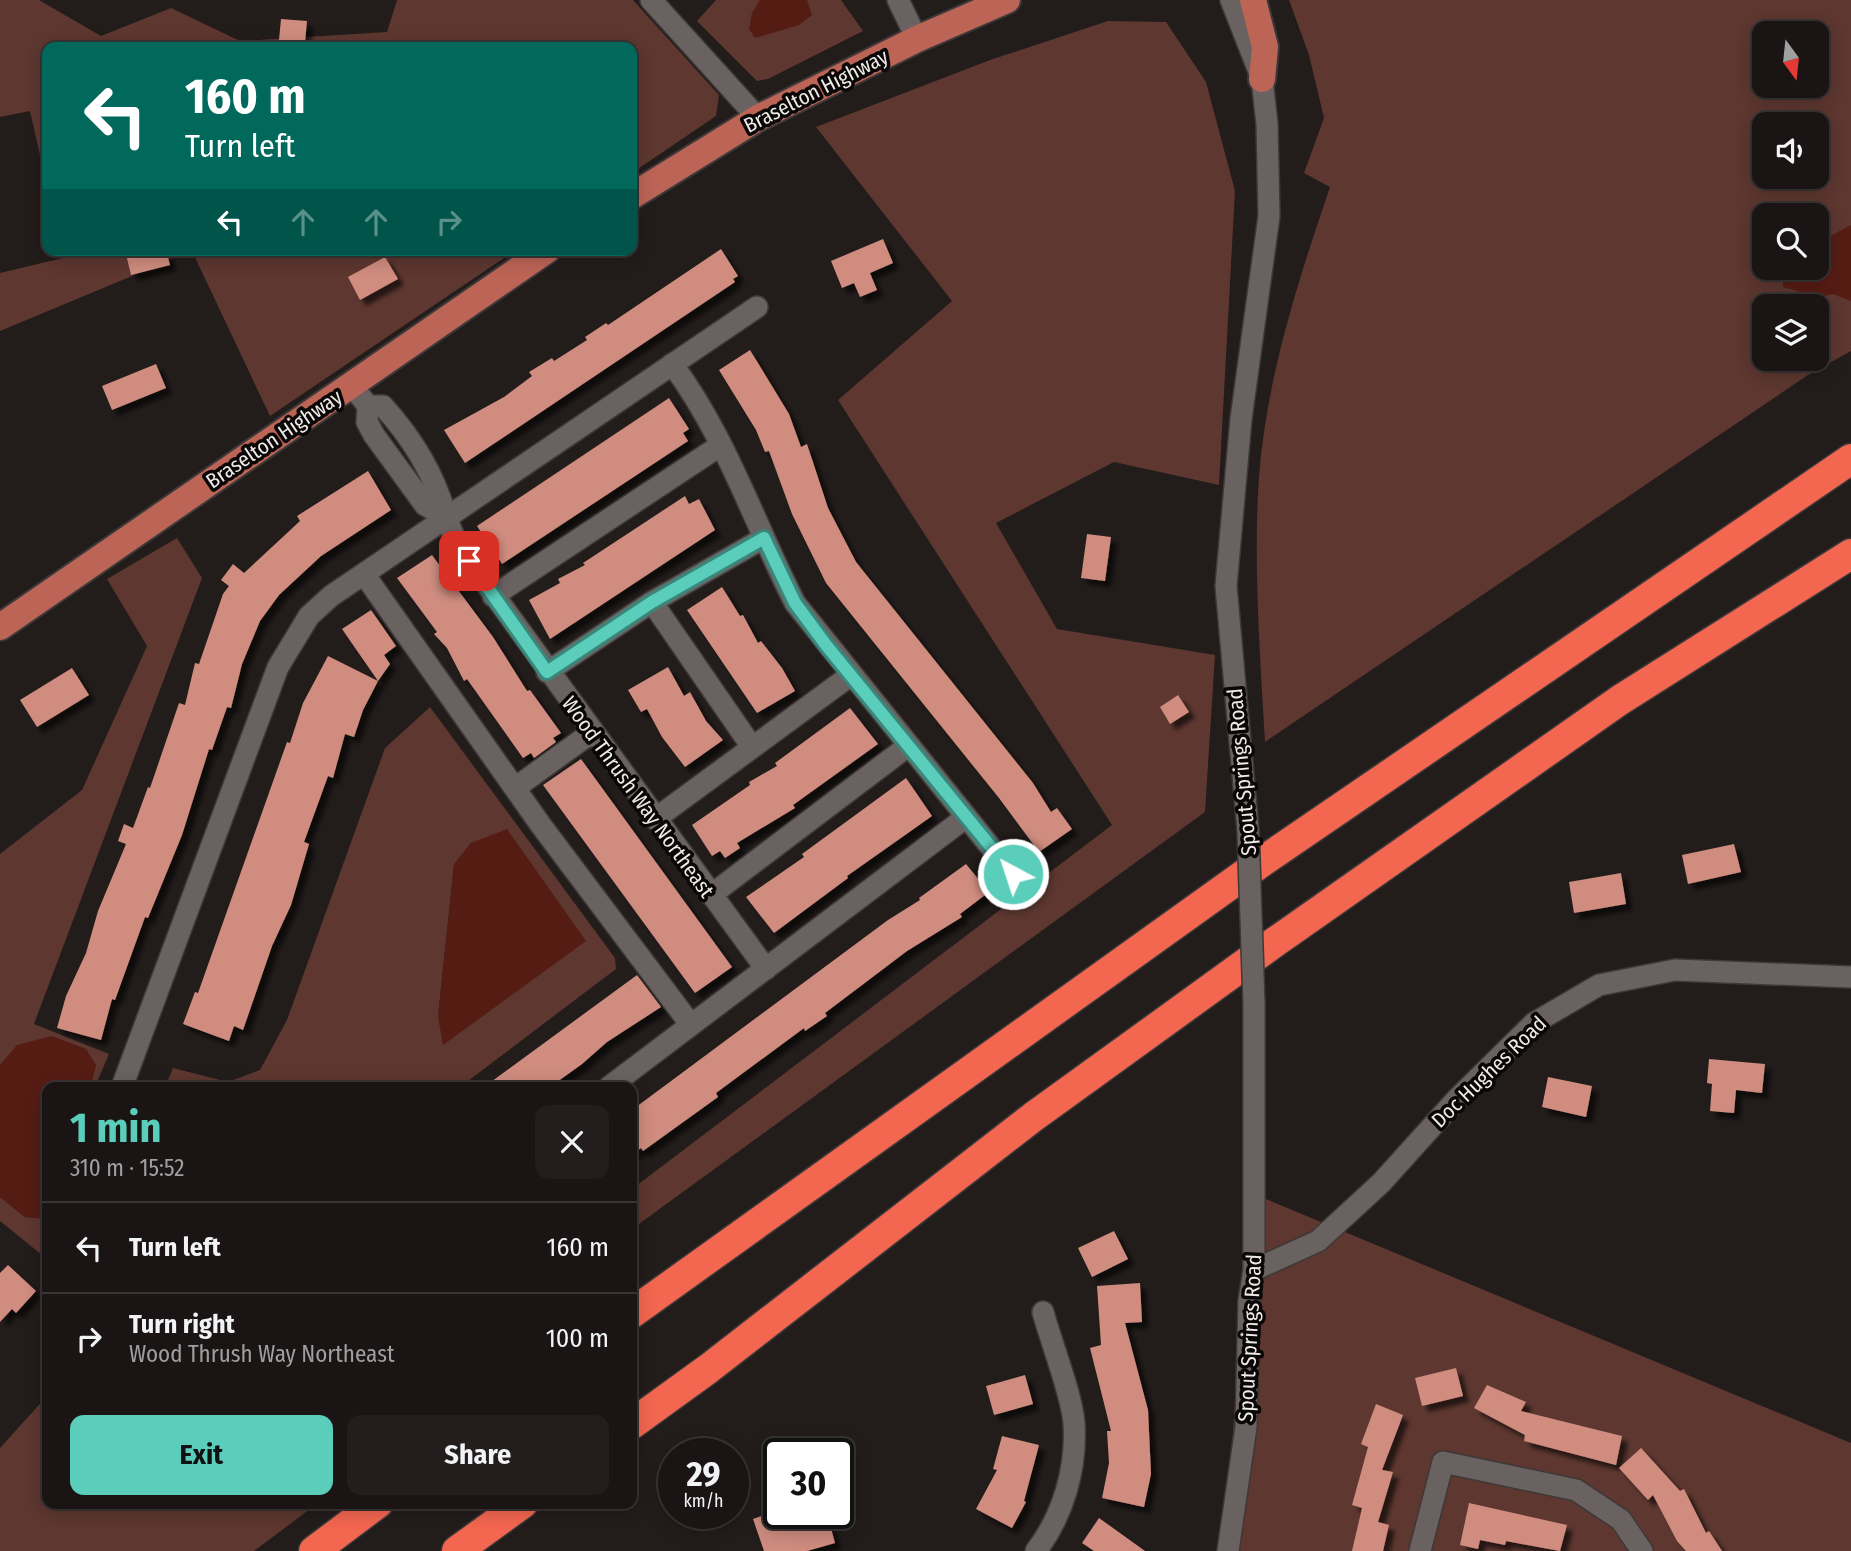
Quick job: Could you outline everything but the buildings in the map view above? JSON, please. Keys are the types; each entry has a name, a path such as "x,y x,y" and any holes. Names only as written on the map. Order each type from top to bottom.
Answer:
{"highway":[{"path":"637,1309 1263,861 1851,459"},
{"path":"637,1420 708,1369 1033,1117 1275,942 1620,700 1851,554"},
{"path":"314,1551 370,1509"},
{"path":"457,1551 515,1509"}],"main road":[{"name":"Braselton Highway","path":"637,193 758,118 917,39 1007,0"},
{"path":"1253,0 1265,47 1262,79"},
{"name":"Braselton Highway","path":"0,627 360,396 539,256"}],"street":[{"path":"652,0 758,118"},
{"path":"898,0 917,39"},
{"name":"Spout Springs Road","path":"1228,1551 1246,1427 1249,1301 1254,1270 1254,1004 1248,830 1226,586 1241,419 1269,216 1267,124 1262,79 1231,0"},
{"path":"124,1082 278,667 309,616 331,596 757,307"},
{"path":"672,364 687,384 721,446 795,603 965,818 1013,874"},
{"path":"360,396 367,422 374,435 425,505 446,517"},
{"path":"493,596 721,446"},
{"name":"Wood Thrush Way Northeast","path":"446,517 457,544 493,596 766,970"},
{"path":"547,672 652,602 764,538"},
{"path":"364,574 515,788 691,1025"},
{"path":"652,602 752,747"},
{"path":"655,819 851,675"},
{"path":"515,788 591,733"},
{"path":"711,895 908,746"},
{"path":"616,1082 965,818"},
{"name":"Doc Hughes Road","path":"1254,1270 1318,1241 1381,1183 1456,1101 1534,1023 1599,985 1675,970 1851,977"},
{"path":"1036,1551 1063,1503 1072,1458 1074,1421 1043,1312"},
{"path":"1420,1551 1443,1462 1576,1490 1621,1520 1642,1551"}],"shaded area":[{"path":"0,0 39,0 101,36 171,8 240,41 387,32 397,0 633,0 719,95 716,116 637,170 637,42 42,42 42,164 30,111 0,117"},
{"path":"716,0 841,0 863,31 768,79 757,81 697,21"},
{"path":"760,0 807,0 812,15 799,25 755,38 749,29 752,13"},
{"path":"1289,0 1851,0 1851,351 1829,363 1829,294 1752,294 1752,371 1815,371 1265,742 1258,609 1259,476 1277,365 1330,187 1304,173 1324,118 1309,55"},
{"path":"1108,21 1166,22 1206,82 1235,191 1219,485 1114,462 996,523 1057,629 1215,655 1205,812 637,1225 637,1185 1112,825 838,400 952,301 816,127 990,60"},
{"path":"1851,225 1851,301 1833,294 1809,294 1783,287 1783,280 1829,280 1829,237"},
{"path":"180,256 0,331 0,273 63,258"},
{"path":"194,256 507,256 270,416"},
{"path":"177,538 202,578 34,1024 109,1054 97,1082 91,1082 96,1065 0,1065 0,854 82,790 147,646 107,579"},
{"path":"430,707 615,958 616,969 467,1082 228,1082 260,1070 287,1020 385,748","holes":["471,843 438,1017 454,865"]},
{"path":"507,829 586,941 443,1045 438,1017 454,864 471,843"},
{"path":"52,1036 86,1049 96,1065 91,1082 42,1082 42,1219 25,1217 0,1197 0,1065 17,1045"},
{"path":"173,1068 228,1082 167,1082"},
{"path":"1249,1192 1851,1443 1851,1551 1225,1551"},
{"path":"0,1197 25,1217 42,1219 42,1255 0,1221"},
{"path":"42,1402 42,1509 310,1509 254,1551 0,1551 0,1448"}],"route":[{"path":"469,561 547,672 652,602 764,538 795,603 826,645 1013,874"}]}
